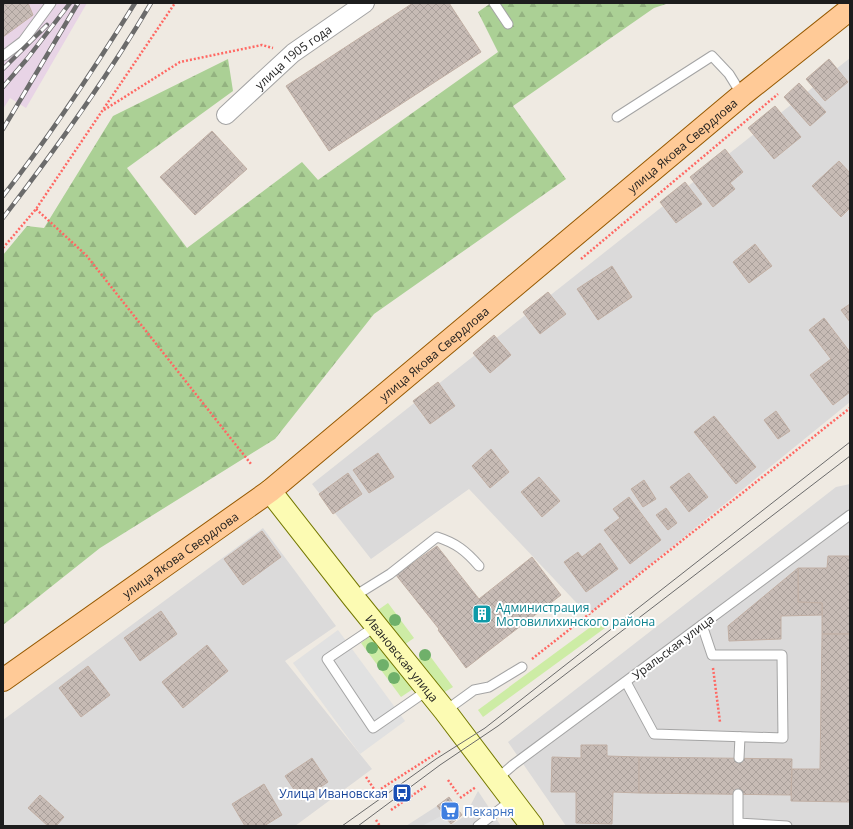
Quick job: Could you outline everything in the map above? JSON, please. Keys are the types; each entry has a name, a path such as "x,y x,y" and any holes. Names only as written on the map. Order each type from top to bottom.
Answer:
{"main road":[{"name":"улица Якова Свердлова","path":"3,680 270,491 742,95 850,9"}],"street":[{"name":"улица 1905 года","path":"226,115 292,53 364,3"},
{"name":"Ивановская улица","path":"270,491 445,711 487,783 512,800 532,826"}],"lane":[{"path":"3,56 23,41 51,3"},
{"path":"494,3 508,24"},
{"path":"617,117 712,56 729,74 742,95"},
{"name":"Уральская улица","path":"487,783 626,682 850,515"},
{"path":"353,597 390,574 437,537 452,542 470,555 479,566"},
{"path":"626,682 654,734 783,738 782,655 712,655 702,625"},
{"path":"376,626 327,659 373,728 428,690"},
{"path":"445,711 474,690 489,687 522,667"},
{"path":"739,758 740,737"},
{"path":"738,794 738,823 787,826"},
{"path":"478,826 512,800"}],"path":[{"path":"3,248 36,209 175,3"},
{"path":"102,111 180,62 262,45 292,53"},
{"path":"36,209 86,255 251,464"},
{"path":"522,667 850,408"},
{"path":"712,655 722,736"},
{"path":"366,777 376,792 440,751"},
{"path":"448,780 458,794"},
{"path":"460,798 487,783"},
{"path":"391,810 426,786"},
{"path":"376,820 380,826"}],"shaded area":[{"path":"3,3 87,3 26,108 10,98 3,109"},
{"path":"850,58 850,402 588,615 469,489 371,559 312,484"},
{"path":"850,484 850,826 566,826 508,742 836,487"},
{"path":"263,528 336,626 285,661 372,769 295,826 3,826 3,720"},
{"path":"338,630 405,721 360,754 293,663"},
{"path":"478,791 501,826 406,826 437,806 451,825 465,816"},
{"path":"443,815 451,826 422,826"}],"green space":[{"path":"491,3 669,3 654,8 513,106 566,179 374,314 275,439 100,548 3,625 3,255 27,226 44,228 113,116 228,59 233,91 127,168 187,248 302,162 318,180 498,52 478,12"},
{"path":"388,603 414,638 404,645 378,610"},
{"path":"600,620 605,628 483,717 478,710"},
{"path":"373,634 413,689 401,697 361,643"},
{"path":"427,652 453,687 443,693 418,659"}],"building":[{"path":"3,3 28,3 33,15 3,37"},
{"path":"413,3 449,3 481,52 329,151 286,86"},
{"path":"829,59 848,82 825,101 806,79"},
{"path":"799,83 826,112 810,126 784,97"},
{"path":"775,106 801,137 774,159 748,128"},
{"path":"212,131 247,169 195,215 160,177"},
{"path":"725,149 743,172 730,183 735,189 713,207 690,177"},
{"path":"839,161 850,173 850,208 841,217 812,186"},
{"path":"685,182 702,204 676,223 660,202"},
{"path":"755,244 772,266 749,283 733,262"},
{"path":"612,266 632,297 598,320 577,289"},
{"path":"548,292 566,314 540,334 523,312"},
{"path":"850,304 850,322 841,310"},
{"path":"824,318 850,352 850,392 833,405 810,375 831,359 809,330"},
{"path":"494,335 511,355 490,373 473,353"},
{"path":"438,382 455,406 430,424 413,401"},
{"path":"776,411 790,431 778,439 764,420"},
{"path":"714,416 756,467 736,484 694,432"},
{"path":"491,449 509,472 490,488 472,466"},
{"path":"378,453 394,477 369,493 353,470"},
{"path":"348,473 362,494 333,514 319,494"},
{"path":"689,473 708,497 689,512 670,487"},
{"path":"539,477 560,501 542,517 521,492"},
{"path":"644,480 656,499 643,507 631,489"},
{"path":"629,497 661,540 630,564 604,530 620,518 613,509"},
{"path":"666,508 677,523 668,530 656,515"},
{"path":"262,531 281,557 243,585 224,559"},
{"path":"600,543 618,569 586,592 564,562 578,552 582,557"},
{"name":"Администрация Мотовилихинского района","path":"437,546 479,599 532,557 561,595 466,668 438,630 439,629 396,575"},
{"path":"828,556 850,556 850,634 822,634 822,603 798,602 798,568 827,568"},
{"path":"798,568 798,602 822,603 822,615 781,616 781,639 729,641 728,626"},
{"path":"161,611 177,634 140,661 124,638"},
{"path":"822,634 850,634 850,802 791,801 792,769 820,769"},
{"path":"207,645 228,671 183,708 162,682"},
{"path":"88,666 110,695 81,717 59,688"},
{"path":"581,745 607,745 607,756 639,757 639,793 613,792 612,824 576,823 576,792 551,792 552,757 581,758"},
{"path":"639,757 792,759 791,795 639,793"},
{"path":"312,758 328,782 301,800 285,776"},
{"path":"264,784 282,815 264,826 245,826 232,804"},
{"path":"40,795 64,817 56,826 48,826 28,808"},
{"name":"Пекарня","path":"449,797 462,815 451,824 437,806"}],"tram line":[{"path":"342,826 436,759 485,728 850,442"},
{"path":"358,826 440,765 498,726 850,456"}],"railway":[{"path":"3,87 27,59 70,3"},
{"path":"3,129 78,3"},
{"path":"3,196 72,101 135,3"},
{"path":"3,218 80,113 117,59 151,3"},
{"path":"3,69 47,25"}],"place":[{"name":"Администрация Мотовилихинского района","path":"482,614"},
{"name":"Улица Ивановская","path":"402,793"},
{"name":"Пекарня","path":"450,811"}]}
